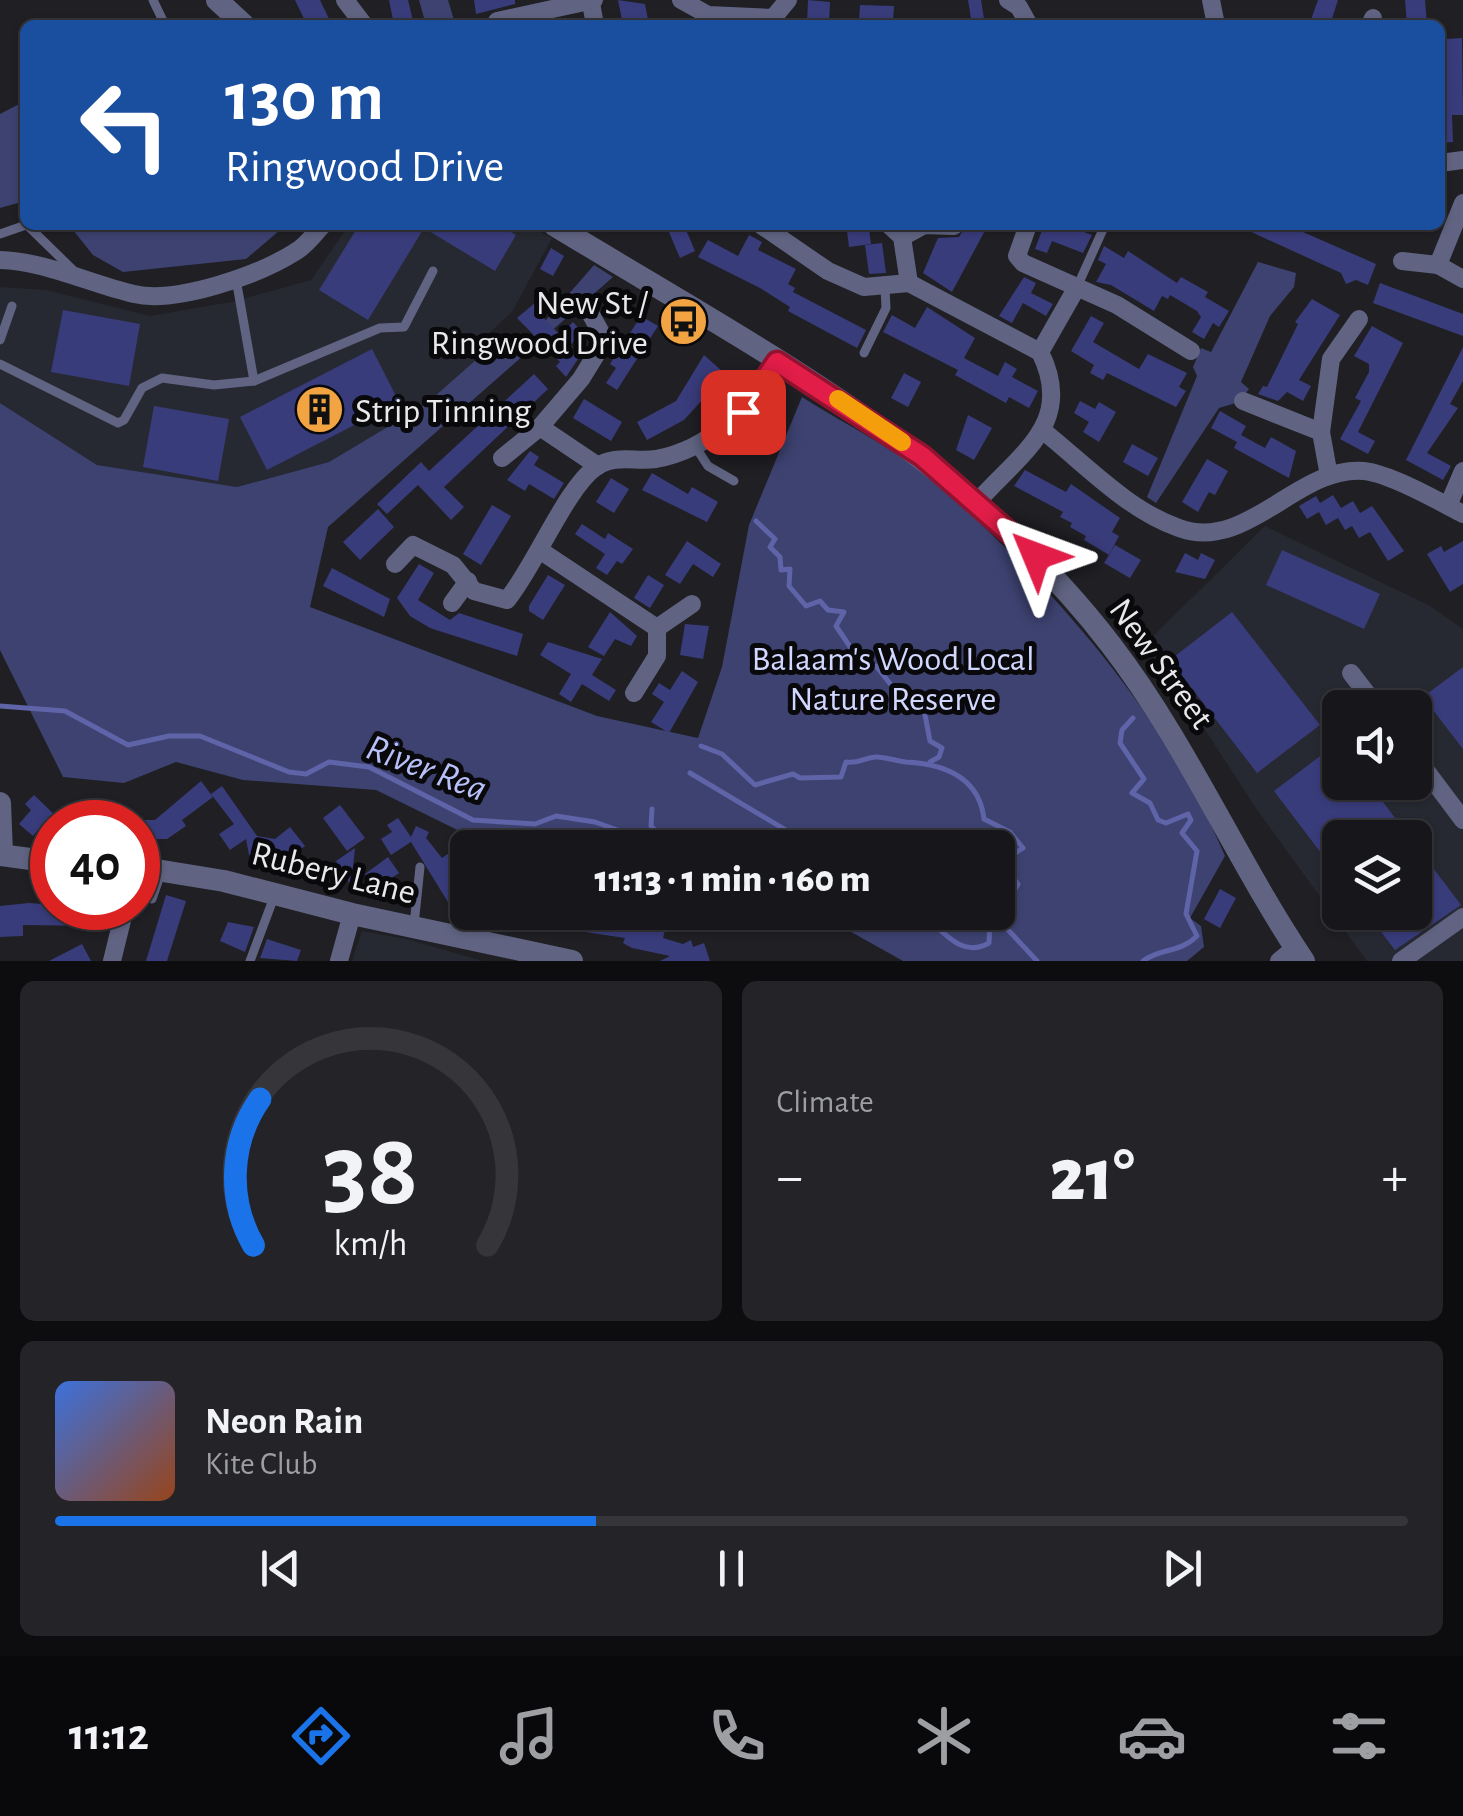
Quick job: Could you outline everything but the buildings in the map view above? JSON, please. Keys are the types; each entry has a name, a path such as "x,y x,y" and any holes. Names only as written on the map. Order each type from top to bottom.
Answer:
{"street":[{"path":"217,0 238,20"},
{"path":"345,0 360,20"},
{"path":"681,0 707,20"},
{"path":"1008,0 1019,7 1026,20"},
{"path":"500,20 538,6 592,2"},
{"path":"1438,265 1463,203"},
{"path":"0,260 38,266 140,296 236,279 298,251 317,230"},
{"name":"New Street","path":"562,230 922,456 978,501 1048,570 1161,714 1292,957"},
{"path":"769,230 828,270 864,287 885,288 908,282 1040,352 1055,391 1052,413 1042,430 978,501"},
{"path":"1026,230 1017,256 1023,263 1154,324 1190,351"},
{"path":"895,231 908,282"},
{"path":"1402,261 1438,265 1463,278"},
{"path":"1040,352 1077,287"},
{"path":"502,458 540,427 581,379 606,340 590,311"},
{"path":"1328,476 1320,432 1331,359 1359,319"},
{"path":"395,564 413,546 454,565 474,591 507,600 542,551 580,482 598,466 615,459 654,460 693,444 743,412 777,362"},
{"path":"1243,401 1320,432"},
{"path":"540,427 598,466"},
{"path":"1042,430 1142,510 1181,530 1229,528 1328,476 1365,471 1455,510 1463,471"},
{"path":"542,551 657,628"},
{"path":"452,603 468,581"},
{"path":"657,628 692,604"},
{"path":"634,693 658,656 657,628"},
{"path":"1352,672 1365,690"},
{"path":"1432,779 1463,820"},
{"path":"0,803 1,854 30,861"},
{"name":"Rubery Lane","path":"162,871 572,961"},
{"path":"339,961 352,914"},
{"path":"1402,961 1463,916"},
{"path":"112,961 120,930"}],"lane":[{"path":"31,230 82,280"},
{"path":"1077,287 1104,230"},
{"path":"0,364 118,423 124,420 142,388 162,378 214,384 254,380 380,328 404,327 433,271"},
{"path":"236,279 254,380"},
{"path":"864,353 886,308 885,288"},
{"path":"0,340 12,306"},
{"path":"693,444 708,466 734,481"},
{"path":"414,927 420,867"},
{"path":"160,877 162,871"},
{"path":"250,961 274,894"}],"shaded area":[{"path":"346,230 538,230 552,238 512,312 486,336 495,343 426,404 329,462 237,487 97,465 0,403 0,287 46,290 150,316 231,302 311,280"},
{"path":"1265,526 1430,606 1463,629 1463,961 1367,961 1344,930 1432,930 1432,820 1322,820 1322,899 1255,807 1148,641"},
{"path":"362,931 406,939 483,961 352,961"}],"green space":[{"path":"419,0 448,0 454,20 425,20"},
{"path":"20,104 20,202 0,208 0,114"},
{"path":"73,230 280,230 246,259 123,272 93,255"},
{"path":"1258,262 1296,273 1294,287 1270,316 1241,382 1249,389 1239,402 1219,408 1156,503 1147,497 1197,376 1193,367 1201,348 1211,352"},
{"name":"Balaam's Wood Local Nature Reserve","path":"594,265 613,277 328,527 310,607 597,716 698,738 722,667 749,525 802,397 922,472 980,523 1063,609 1138,702 1200,803 1225,856 1190,918 1201,926 1204,947 1187,961 903,961 848,930 1015,930 1015,830 457,830 376,790 243,780 176,762 124,783 63,777 0,650 0,403 97,465 237,487 329,462 426,404 495,343 533,335"}],"waterway":[{"path":"756,521 775,539 770,547 780,557 781,570 790,569 789,586 806,606 820,601 828,610 844,612 836,626 861,663 876,666 892,686 907,693 913,706 924,710 930,741 942,748 939,757 930,762"},
{"name":"River Rea","path":"0,706 65,711 128,745 169,736 200,736 289,772 306,774 329,762 369,767 473,820 535,824 556,816 617,830"},
{"path":"1133,718 1122,730 1120,743 1144,779 1132,793 1150,803 1158,820 1166,823 1188,814 1191,820 1182,833 1197,851 1186,914 1197,936 1143,961"},
{"path":"701,746 722,754 755,785 793,774 800,778 841,777 846,762 875,757 933,766 967,783 981,804 984,819 1006,830"},
{"path":"690,773 786,830"},
{"path":"652,809 651,826 655,830"},
{"path":"1015,838 1023,848 1015,853"},
{"path":"1015,880 1015,890"},
{"name":"River Rea","path":"940,930 969,947 989,943 990,930"},
{"name":"River Rea","path":"1008,930 1037,961"}],"slow traffic":[{"path":"838,399 902,442"}],"place":[{"name":"New St / Ringwood Drive","path":"683,322"},
{"name":"Strip Tinning","path":"320,410"}],"route":[{"path":"743,412 777,362 922,456 978,501 1036,556"}]}
